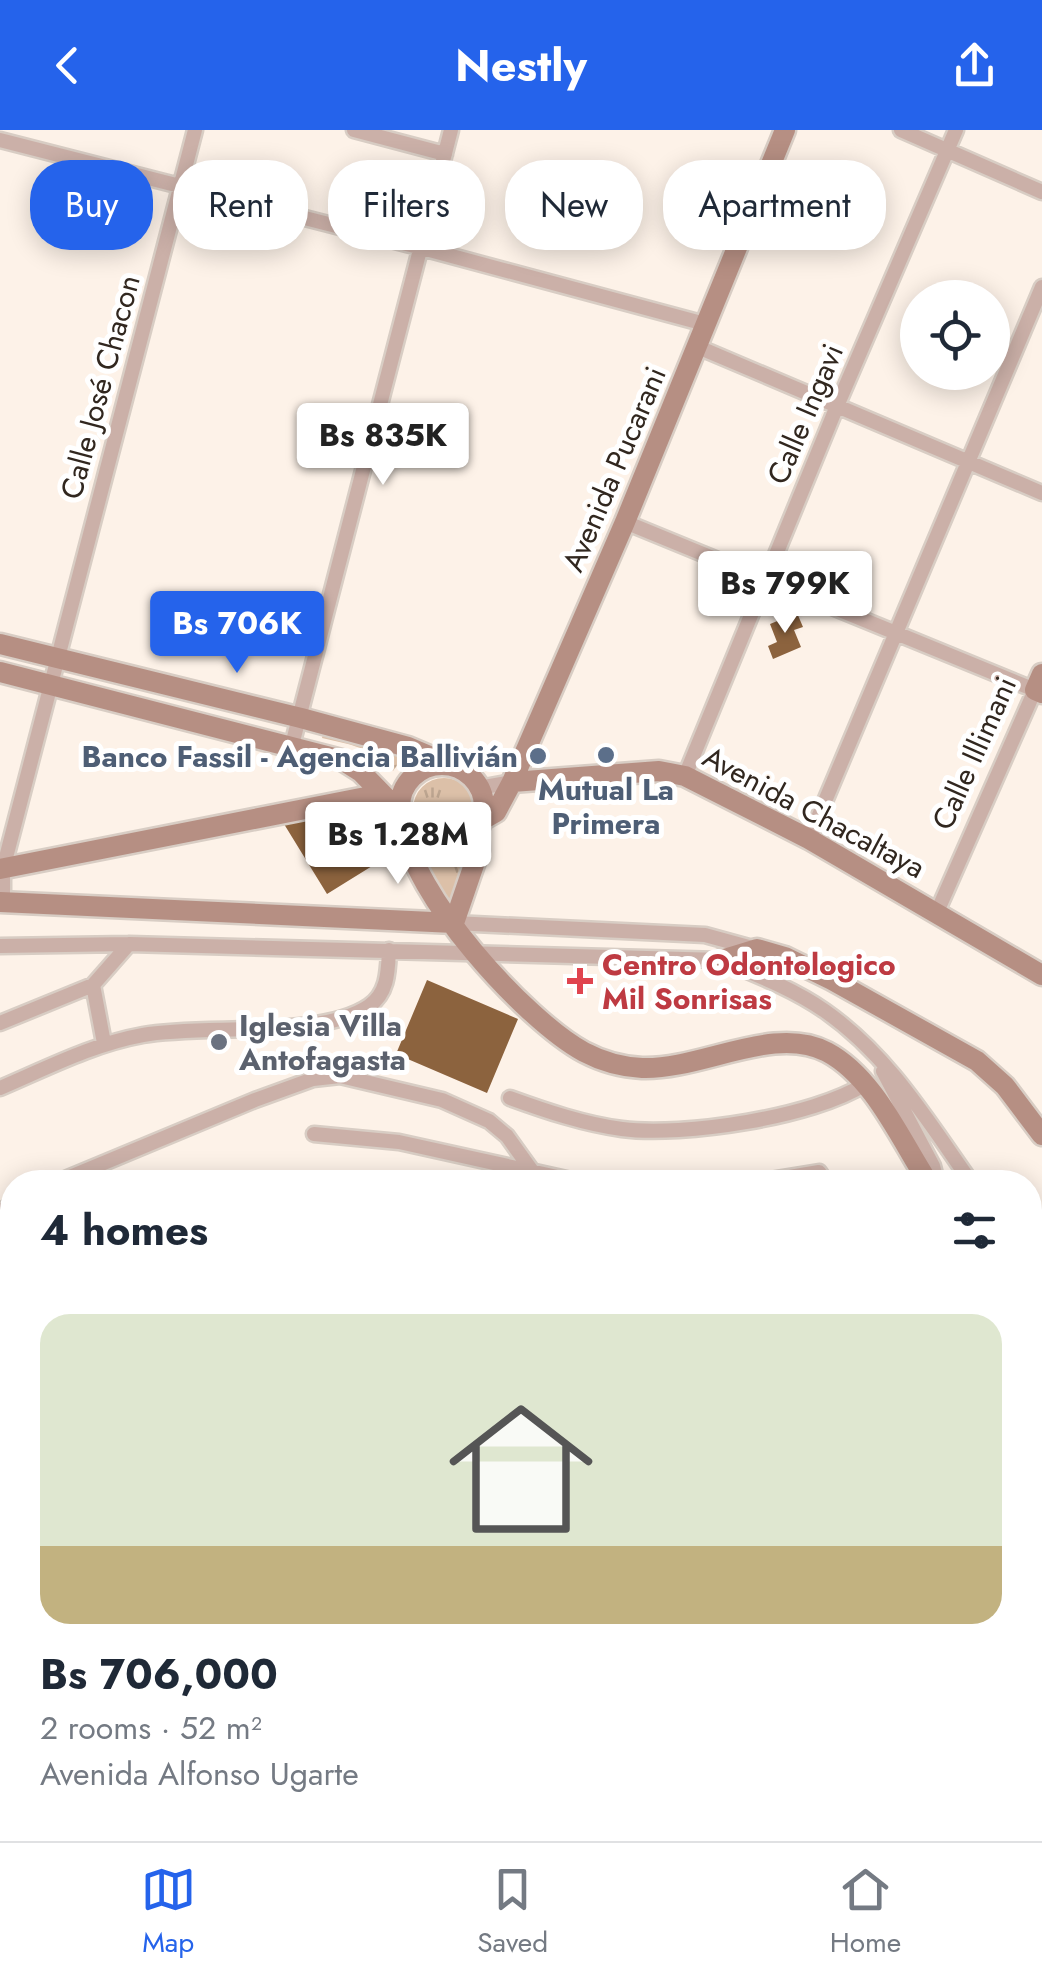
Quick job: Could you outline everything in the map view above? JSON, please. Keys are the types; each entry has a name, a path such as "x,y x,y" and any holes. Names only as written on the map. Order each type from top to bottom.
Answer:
{"street":[{"name":"Calle José Chacon","path":"188,160 195,130"},
{"path":"354,130 445,154"},
{"path":"444,160 451,130"},
{"name":"Avenida Pucarani","path":"480,824 496,812 512,782 625,522 786,130"},
{"path":"901,130 1042,192"},
{"name":"Calle Ingavi","path":"686,776 837,406 956,130"},
{"path":"0,140 173,184"},
{"name":"Calle José Chacon","path":"52,685 173,217"},
{"path":"292,746 421,250"},
{"path":"429,250 705,324"},
{"path":"809,839 1042,287"},
{"path":"698,346 1042,493"},
{"path":"625,522 897,633 1040,686"},
{"path":"0,644 408,747 470,775 484,804 480,850 454,923"},
{"path":"0,672 342,760 362,772 420,843 436,848 460,845 480,824"},
{"path":"52,685 2,869 1,903 704,935 786,957 977,1061 1005,1086 1042,1135"},
{"name":"Calle Illimani","path":"936,912 1040,686"},
{"path":"455,766 440,764 418,772 404,789 405,840 416,868 454,923 496,978 542,1022 582,1051 607,1062 638,1068 672,1067 773,1042 805,1043 849,1067 865,1084 920,1170"},
{"name":"Avenida Chacaltaya","path":"479,788 659,771 686,776 809,839 1042,976"},
{"path":"2,869 381,794"},
{"path":"0,946 130,944 721,960 756,949"},
{"path":"0,1024 93,985 130,944"},
{"path":"0,1088 104,1043 182,1029 291,1027 352,1013 380,996 389,950"},
{"path":"721,960 779,984 825,1011 876,1054 921,1108 962,1170"},
{"path":"93,985 104,1043"},
{"path":"876,1054 934,1170"},
{"path":"87,1170 255,1100 313,1079 340,1076 467,1109 507,1136 531,1170"},
{"path":"510,1098 555,1114 624,1130 689,1128 842,1099 865,1084"},
{"path":"314,1134 399,1142 506,1170"}],"green space":[{"path":"323,734 406,753 393,771 369,752 322,738"},
{"path":"444,778 466,787 475,809 466,831 444,840 422,831 413,809 422,787"},
{"path":"477,841 455,901 447,903 410,850 441,854"}],"building":[{"path":"797,613 803,627 794,630 801,647 773,659 768,646 777,642 770,624"},
{"path":"354,808 385,858 327,894 284,824"},
{"path":"427,980 518,1019 487,1093 396,1054"}],"place":[{"name":"Mutual La Primera","path":"606,755"},
{"name":"Banco Fassil - Agencia Ballivián","path":"538,756"},
{"name":"Centro Odontologico Mil Sonrisas","path":"580,981"},
{"name":"Iglesia Villa Antofagasta","path":"219,1042"}]}
